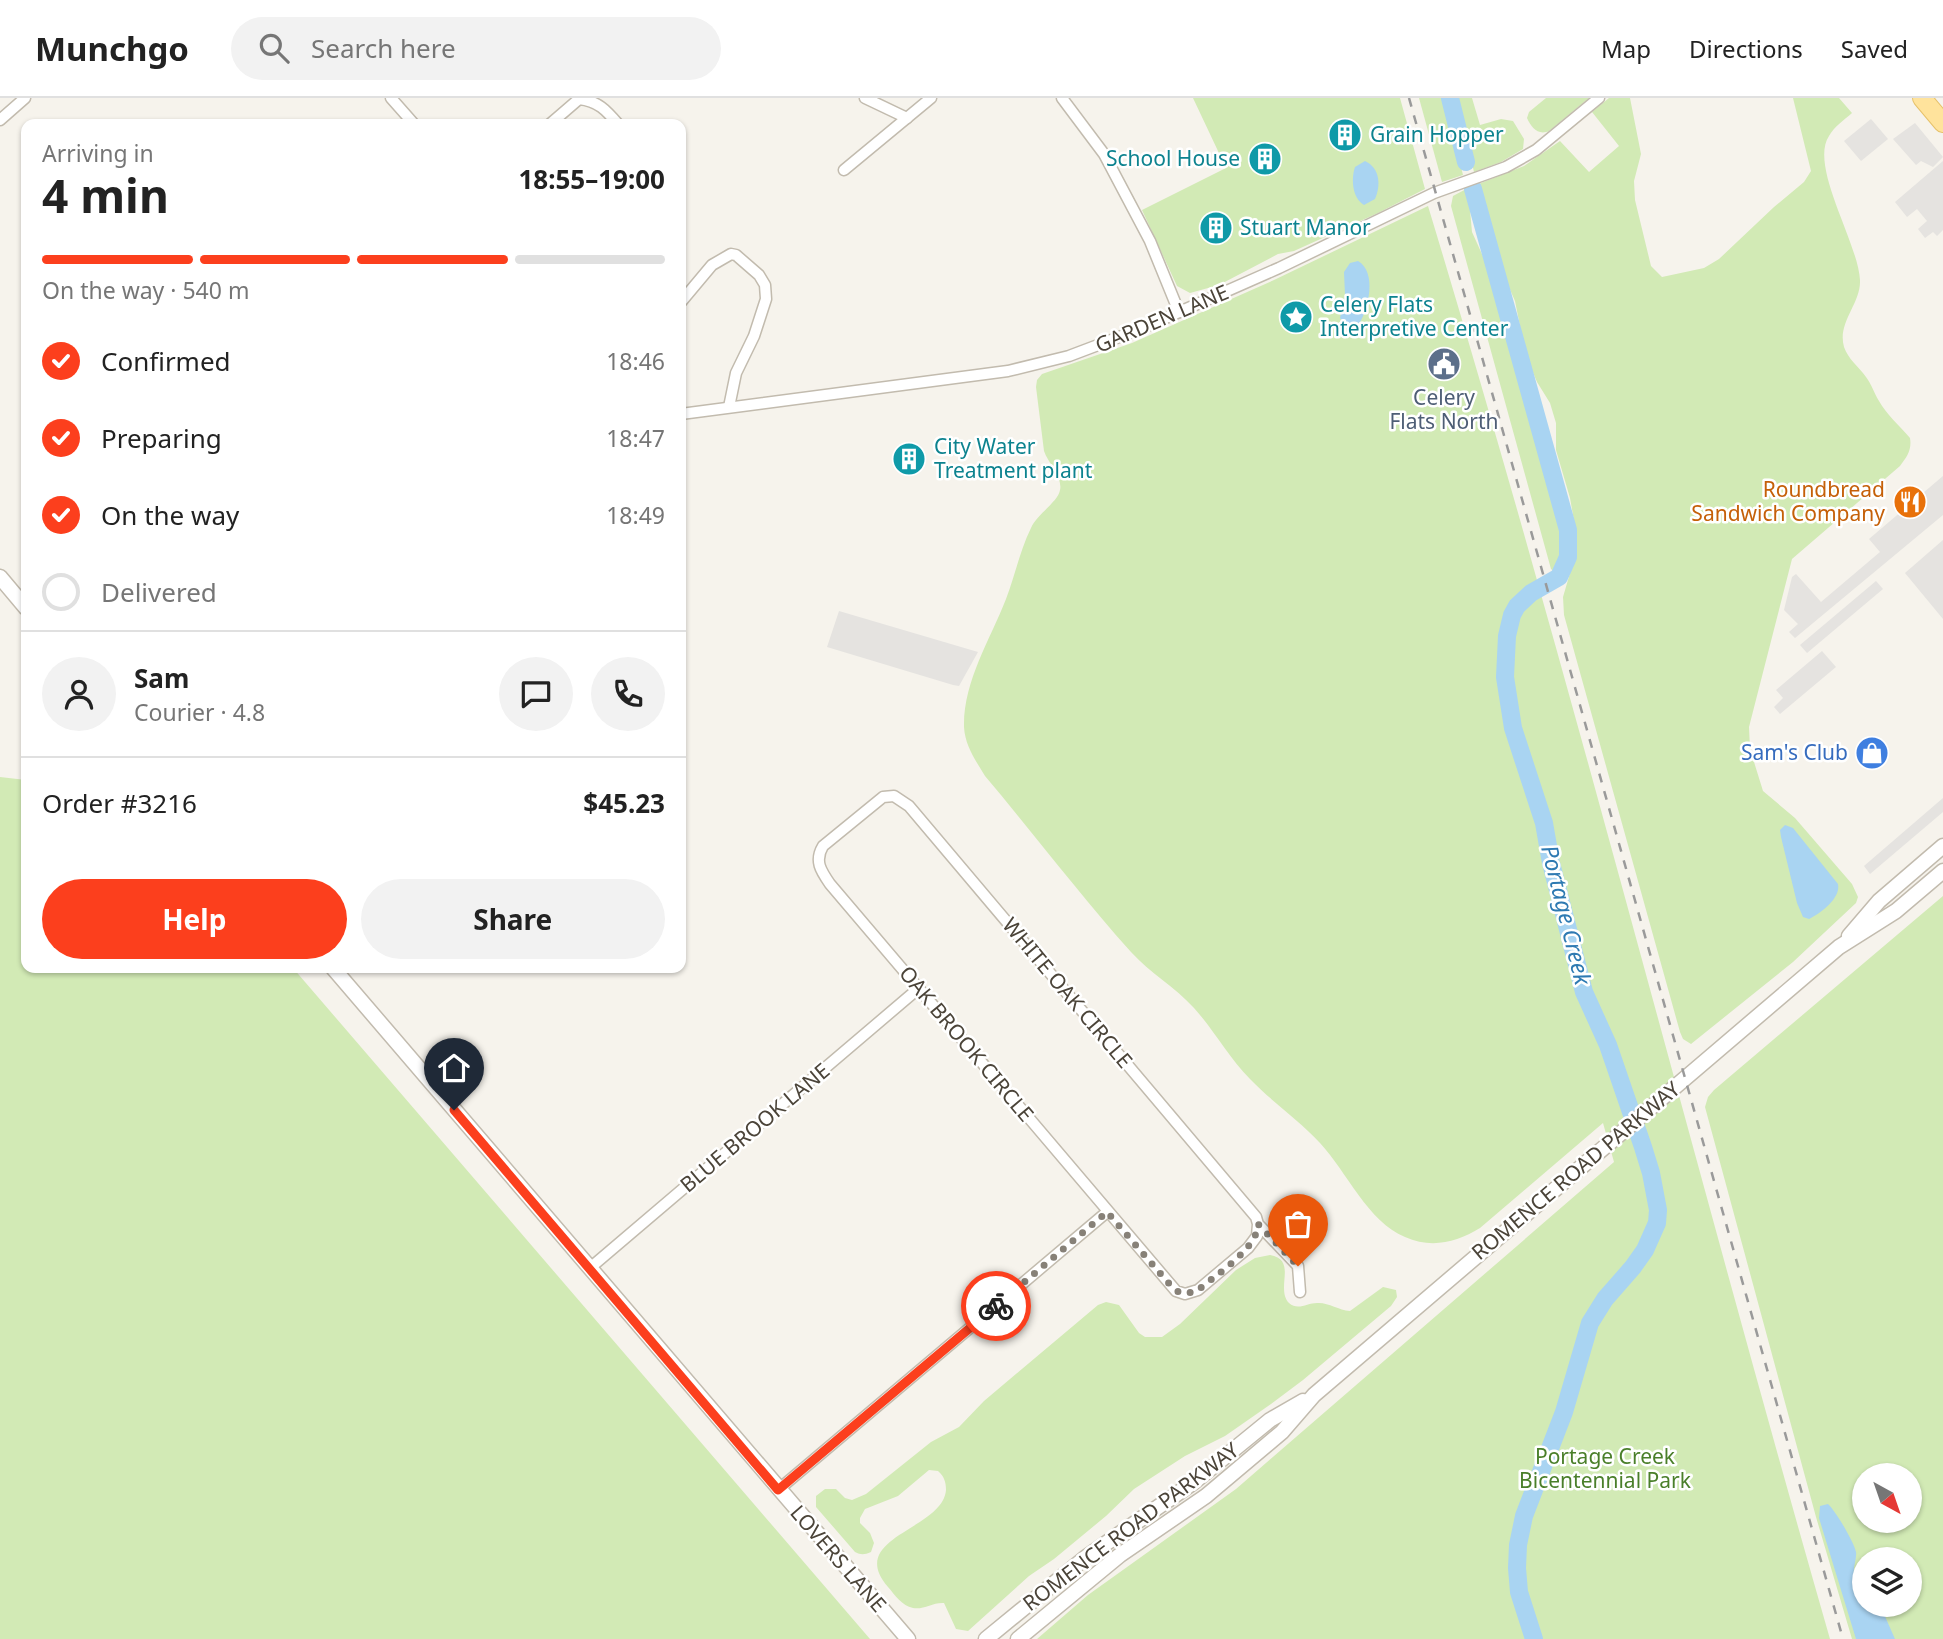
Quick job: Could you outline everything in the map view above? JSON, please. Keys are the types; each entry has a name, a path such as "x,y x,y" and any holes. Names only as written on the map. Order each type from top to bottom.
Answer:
{"main road":[{"path":"1922,98 1943,123"}],"street":[{"path":"0,120 25,98"},
{"path":"391,98 410,119"},
{"path":"556,119 579,98 602,106 614,119"},
{"path":"865,98 907,118"},
{"path":"844,170 931,98"},
{"path":"1062,98 1104,154 1150,241 1179,312"},
{"name":"GARDEN LANE","path":"686,413 1024,368 1106,344 1279,268 1434,193 1506,167 1536,150 1599,98"},
{"path":"686,296 712,265 723,256 731,254 736,255 759,275 765,285 766,299 754,336 736,373 729,407"},
{"path":"0,577 21,602"},
{"name":"WHITE OAK CIRCLE","path":"825,877 818,863 824,846 877,800 889,796 905,801 1256,1217 1258,1224 1298,1266 1300,1292"},
{"name":"ROMENCE ROAD PARKWAY","path":"1839,947 1879,901 1943,846"},
{"name":"ROMENCE ROAD PARKWAY","path":"1018,1639 1120,1555 1206,1496 1282,1432 1314,1395 1839,947 1896,911 1943,871"},
{"name":"OAK BROOK CIRCLE","path":"825,877 1173,1288 1185,1294 1198,1290 1248,1248 1257,1236 1258,1224"},
{"name":"LOVERS LANE","path":"337,973 908,1639"},
{"name":"BLUE BROOK LANE","path":"590,1268 919,988"},
{"path":"778,1490 1107,1212"},
{"name":"ROMENCE ROAD PARKWAY","path":"986,1639 1076,1564 1194,1482 1270,1420 1314,1395"}],"green space":[{"path":"1193,98 1400,98 1425,189 1294,251 1278,254 1219,285 1190,293 1177,286 1142,210 1226,168"},
{"path":"1419,98 1444,98 1463,175 1442,182"},
{"path":"1456,98 1472,98 1480,125 1501,119 1513,121 1524,139 1523,149 1501,162 1474,172"},
{"path":"1546,98 1589,98 1549,131 1541,132 1533,127 1527,118 1529,112"},
{"path":"1609,98 1630,98 1641,154 1634,181 1635,200 1651,266 1662,277 1704,268 1719,259 1804,182 1811,171 1793,98 1839,98 1852,113 1829,136 1825,149 1825,166 1829,185 1852,246 1860,280 1857,297 1844,329 1844,347 1868,380 1882,406 1910,438 1908,453 1900,466 1792,559 1749,727 1750,749 1763,791 1795,818 1852,884 1858,897 1856,903 1793,962 1691,1044 1683,1039 1680,1032 1564,615 1563,597 1575,556 1577,538 1570,498 1556,450 1556,423 1550,403 1526,356 1515,301 1489,242 1476,185 1524,166 1560,141 1589,172 1619,146 1592,112"},
{"path":"1468,188 1472,232 1486,263 1513,355 1530,401 1536,437 1560,518 1564,550 1556,573 1551,569 1451,206 1453,196"},
{"name":"Portage Creek Bicentennial Park","path":"1428,206 1532,563 1830,1639 1037,1639 1088,1595 1236,1489 1614,1162 1603,1123 1471,1233 1444,1242 1425,1243 1392,1230 1369,1208 1320,1143 1242,1071 1194,1008 1138,960 985,776 966,741 965,710 979,661 1006,599 1034,523 1060,490 1057,476 1044,451 1036,387 1042,374 1132,343 1274,280"},
{"path":"0,777 21,779 21,973 297,973 870,1639 0,1639"},
{"path":"1943,896 1943,1639 1852,1639 1816,1517 1705,1107 1708,1097"},
{"path":"1270,1255 1283,1262 1285,1297 1292,1305 1299,1307 1321,1303 1350,1311 1383,1287 1396,1290 1397,1297 1391,1306 1271,1404 1225,1436 1185,1456 1134,1489 1106,1516 1029,1576 968,1631 956,1629 944,1603 917,1608 905,1605 888,1587 878,1570 878,1556 887,1545 930,1515 941,1504 946,1487 938,1471 929,1470 898,1496 865,1509 860,1523 870,1533 874,1543 871,1552 866,1554 855,1552 816,1507 816,1496 825,1489 836,1489 845,1498 852,1500 866,1494 931,1442 959,1427 984,1401 1098,1305 1106,1302 1119,1305 1139,1333 1145,1337 1162,1337 1180,1324 1236,1270 1255,1258"}],"shaded area":[{"path":"1871,119 1888,139 1861,161 1844,141"},
{"path":"1915,123 1943,157 1933,167 1921,161 1916,165 1893,139"},
{"path":"1943,161 1943,230 1937,236 1933,232 1925,238 1918,229 1927,221 1917,209 1907,217 1895,202"},
{"path":"1943,476 1943,515 1795,638 1789,632 1798,624 1784,610 1792,577 1796,574 1821,602 1880,552 1869,539"},
{"path":"1943,540 1943,619 1905,573"},
{"path":"1876,581 1883,589 1807,653 1800,645"},
{"path":"839,611 978,652 959,686 953,685 827,647"},
{"path":"1822,651 1836,667 1780,714 1774,707 1783,698 1776,690"},
{"path":"1943,798 1943,812 1870,874 1864,866"}],"water":[{"path":"1365,161 1376,172 1378,188 1375,199 1364,205 1355,193 1353,177 1355,167"},
{"path":"1358,261 1368,273 1368,300 1359,324 1348,328 1340,318 1345,295 1344,272 1350,263"},
{"path":"1785,825 1793,828 1838,884 1833,900 1809,919 1803,917 1797,903 1781,837 1780,830"},
{"path":"1828,1504 1855,1547 1852,1547 1852,1617 1885,1617 1895,1639 1856,1639 1819,1518 1820,1506"}],"waterway":[{"name":"Portage Creek","path":"1450,98 1466,162"},
{"name":"Portage Creek","path":"1473,189 1568,530 1568,557 1559,577 1531,593 1512,615 1507,636 1505,677 1513,728 1544,823 1551,863 1584,992 1608,1045 1643,1147 1658,1210 1657,1223 1645,1250 1605,1299 1590,1323 1564,1412 1524,1516 1517,1568 1519,1592 1534,1639"}],"railway":[{"path":"1409,98 1843,1639"}],"way so far":[{"path":"996,1306 1107,1212 1180,1293 1198,1290 1248,1248 1257,1236 1258,1224 1298,1266"}],"place":[{"name":"Grain Hopper","path":"1345,135"},
{"name":"School House","path":"1265,159"},
{"name":"Stuart Manor","path":"1216,228"},
{"name":"Celery Flats Interpretive Center","path":"1296,317"},
{"name":"Celery Flats North","path":"1444,364"},
{"name":"City Water Treatment plant","path":"909,459"},
{"name":"Roundbread Sandwich Company","path":"1910,502"},
{"name":"Sam's Club","path":"1872,753"}],"route":[{"path":"454,1110 778,1490 996,1306"}]}
